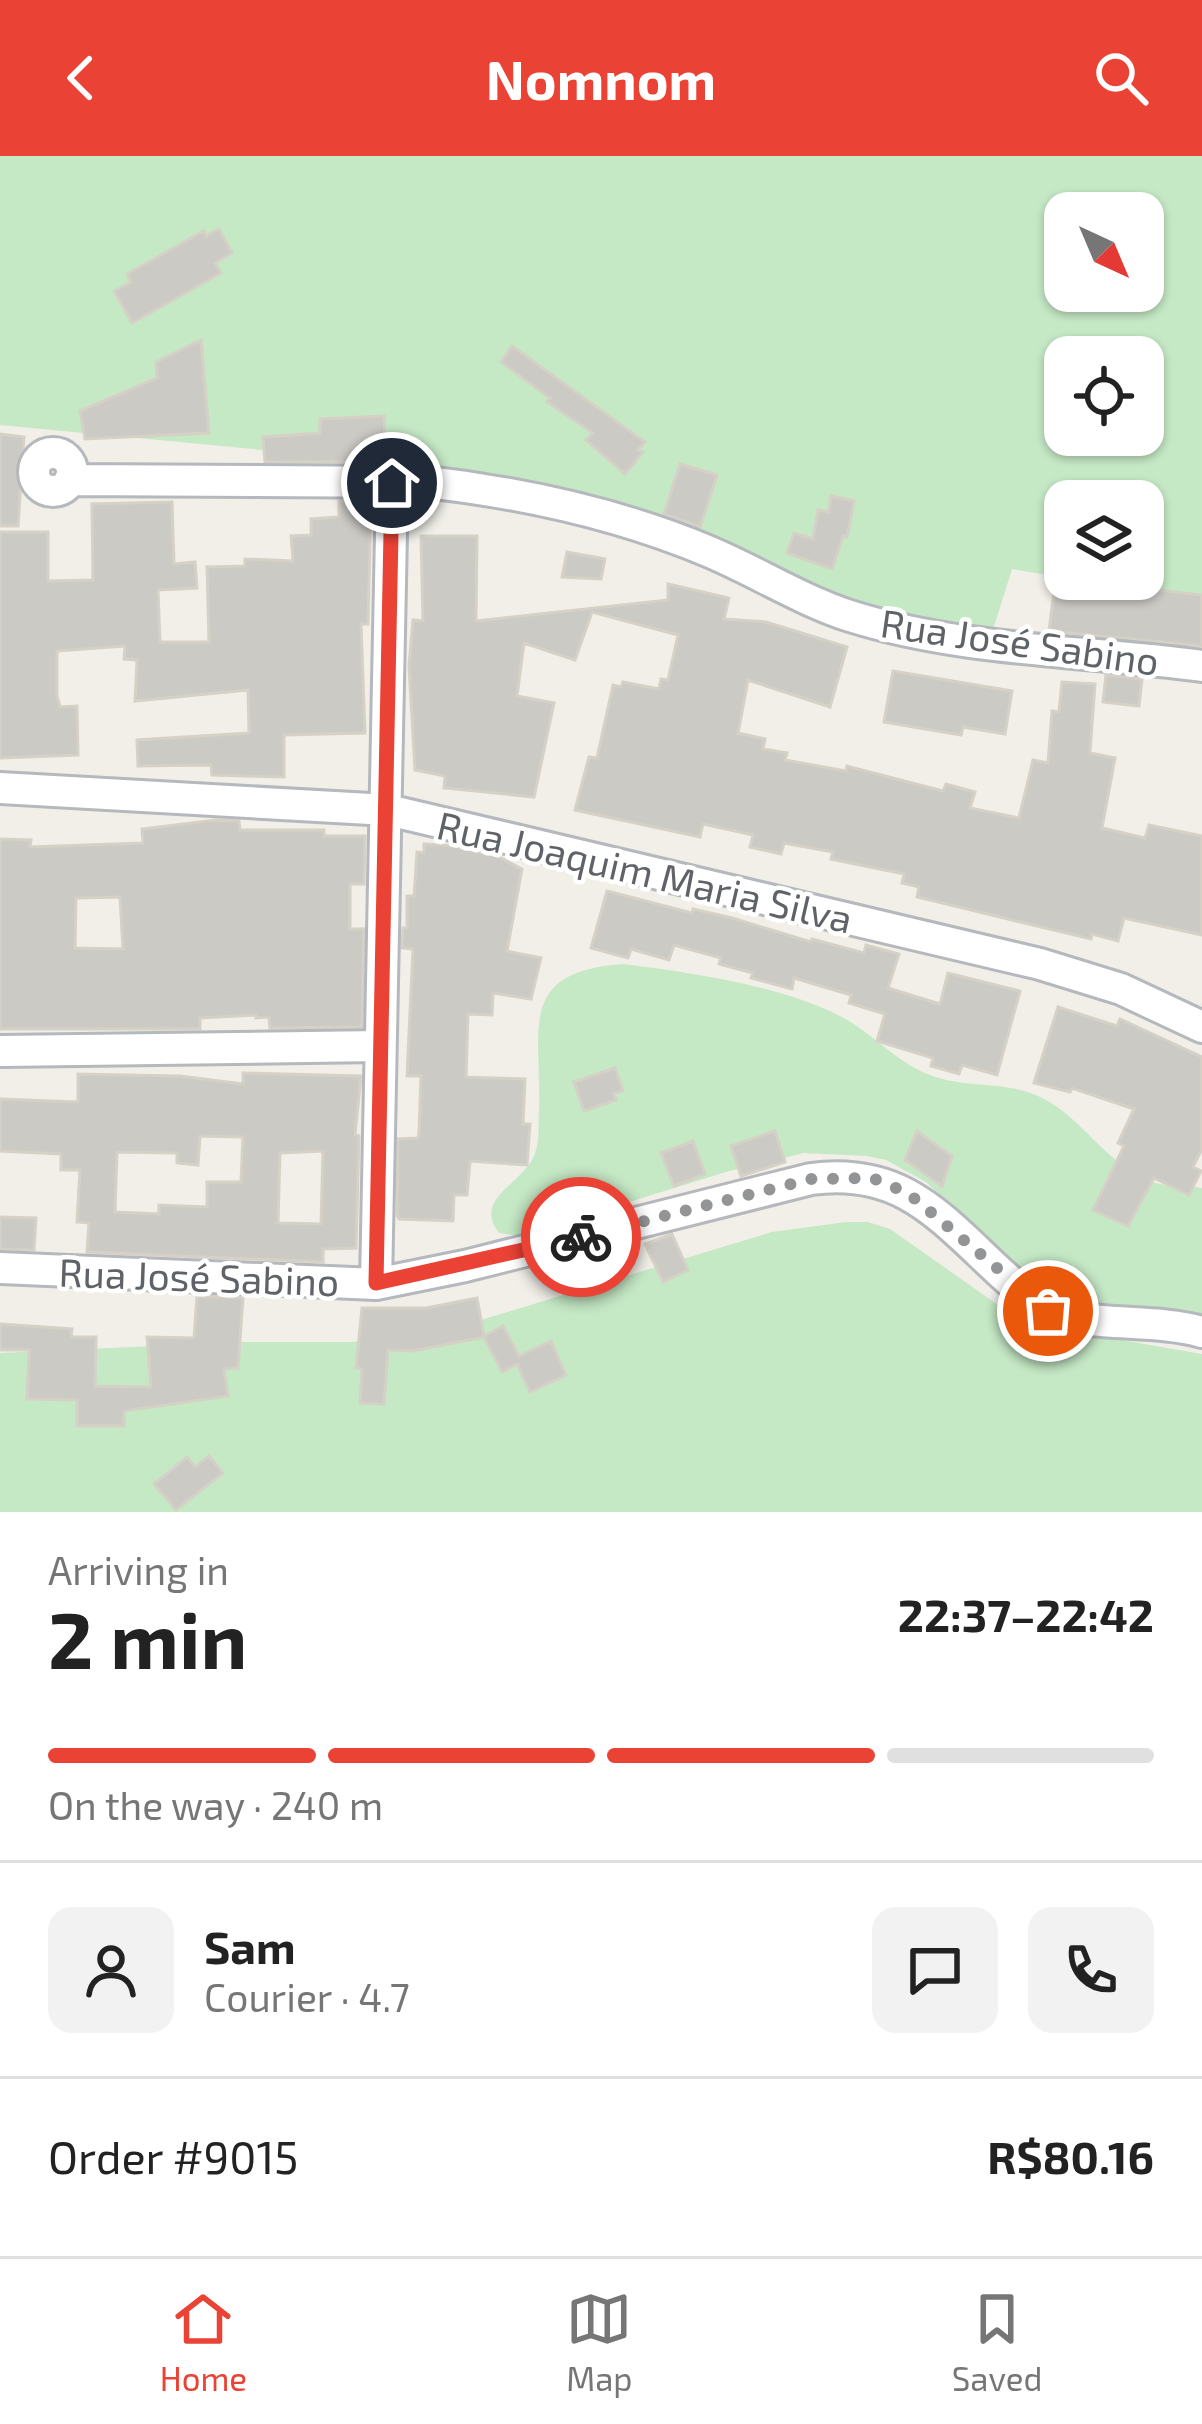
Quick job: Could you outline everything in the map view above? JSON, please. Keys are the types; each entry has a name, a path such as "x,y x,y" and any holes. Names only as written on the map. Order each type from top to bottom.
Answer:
{"street":[{"name":"Rua José Sabino","path":"70,480 464,487 558,503 615,519 698,547 850,616 919,633 1202,666"},
{"path":"376,1283 392,483"},
{"name":"Rua Joaquim Maria Silva","path":"0,788 388,810 1040,964 1121,989 1202,1027"},
{"path":"0,1051 380,1046"},
{"name":"Rua José Sabino","path":"0,1268 376,1283 465,1266 811,1179 854,1176 908,1193 1048,1311 1202,1332"}],"green space":[{"path":"0,156 1202,156 1202,600 1164,594 1164,480 1044,480 1044,574 1012,569 991,636 858,604 727,542 561,487 431,466 0,425"},
{"path":"623,964 732,981 813,1004 850,1022 930,1075 1018,1089 1046,1100 1140,1177 1202,1188 1202,1321 1060,1301 1037,1288 926,1182 886,1160 867,1156 804,1153 729,1171 520,1236 499,1233 492,1221 495,1201 527,1168 537,1147 538,1031 550,992 589,969"},
{"path":"846,1222 890,1229 1008,1312 1035,1325 1202,1354 1202,1512 0,1512 0,1353 351,1342 438,1333 772,1232"}],"building":[{"path":"219,229 232,253 215,263 221,273 132,323 114,291 131,282 127,274 204,231 206,236"},
{"path":"201,340 209,433 85,439 80,411 157,378 156,362"},
{"path":"512,346 645,442 638,450 643,452 625,474 586,440 593,433 501,362"},
{"path":"384,416 386,462 265,462 263,437 320,433 320,419"},
{"path":"0,434 24,437 18,526 0,526"},
{"path":"680,464 717,475 700,527 664,514"},
{"path":"831,496 854,501 847,537 843,536 832,569 787,553 794,533 813,539 818,510 829,512"},
{"path":"339,501 371,501 368,624 361,624 365,733 284,735 284,777 212,775 211,765 138,766 137,740 249,733 248,690 135,701 137,660 124,659 125,646 57,651 57,696 60,707 77,706 78,755 0,758 0,532 48,532 48,581 93,580 92,504 172,502 174,564 195,562 197,588 158,590 160,642 209,642 207,567 245,566 245,559 293,561 291,536 311,535 311,519 339,517"},
{"path":"421,536 477,536 476,621 668,600 668,584 729,598 724,619 766,622 847,647 830,707 748,680 738,733 765,739 763,749 787,753 785,760 846,771 847,766 943,791 946,784 975,792 970,808 1019,818 1033,760 1048,763 1052,711 1059,712 1062,682 1095,684 1090,753 1115,758 1102,828 1145,838 1149,825 1202,836 1202,935 1124,918 1118,941 1092,934 1091,939 917,897 919,887 902,883 904,874 831,859 833,852 784,843 781,854 750,847 753,835 703,824 700,837 575,810 589,757 597,758 613,685 621,687 623,682 659,689 661,679 668,680 678,635 592,612 575,660 524,643 517,696 554,703 534,797 444,788 445,776 415,770 409,666 413,620 423,621"},
{"path":"567,552 605,559 601,579 562,577"},
{"path":"1164,591 1202,595 1202,646 1049,631 1053,600 1164,600"},
{"path":"893,671 1012,691 1005,734 963,727 961,735 884,722"},
{"path":"1106,675 1142,679 1139,706 1103,702"},
{"path":"216,820 239,821 240,830 324,830 324,836 365,836 364,884 350,884 350,929 364,929 362,1027 270,1028 269,1017 256,1015 200,1018 200,1029 0,1029 0,839 31,840 30,847 143,843 142,829","holes":["120,897 123,949 75,948 76,898"]},
{"path":"424,844 497,856 522,869 507,951 541,958 531,999 493,993 492,1015 468,1014 466,1077 525,1079 523,1124 530,1124 527,1165 470,1161 467,1195 454,1195 453,1221 399,1219 397,1215 398,1139 418,1138 419,1132 421,1076 407,1076 413,949 402,948 407,896 414,896 417,852 424,853"},
{"path":"607,891 732,918 811,942 864,953 866,945 899,954 888,988 940,1004 948,973 1020,991 997,1075 962,1065 959,1074 931,1066 933,1058 877,1041 885,1014 849,1003 851,995 794,978 792,989 751,978 753,973 719,964 721,958 674,945 669,960 631,949 628,958 591,948"},
{"path":"1058,1007 1117,1026 1120,1019 1202,1057 1202,1149 1193,1167 1201,1171 1189,1195 1154,1178 1128,1226 1093,1210 1124,1146 1118,1143 1134,1109 1072,1088 1070,1092 1034,1083"},
{"path":"615,1068 623,1091 614,1093 616,1100 584,1111 574,1082"},
{"path":"243,1073 361,1076 355,1135 359,1136 356,1248 323,1249 323,1262 87,1252 89,1223 77,1222 80,1170 61,1170 61,1154 0,1151 0,1099 78,1102 78,1074 180,1076 243,1084","holes":["200,1136 243,1137 241,1182 207,1182 207,1207 159,1205 159,1214 115,1212 117,1152 177,1153 177,1163 198,1165","323,1151 321,1224 278,1223 280,1153"]},
{"path":"775,1131 785,1162 741,1176 731,1146"},
{"path":"917,1131 952,1156 942,1186 905,1160"},
{"path":"693,1141 705,1174 674,1186 661,1153"},
{"path":"0,1217 36,1218 34,1250 0,1249"},
{"path":"672,1234 688,1270 663,1282 645,1244"},
{"path":"197,1296 243,1298 238,1368 224,1369 228,1396 124,1411 124,1426 77,1426 77,1400 27,1399 29,1350 0,1350 0,1324 72,1329 71,1337 96,1337 95,1386 151,1387 147,1337 194,1338"},
{"path":"477,1298 484,1336 503,1326 519,1356 551,1341 566,1375 530,1392 517,1364 502,1372 484,1337 413,1351 388,1350 384,1404 360,1403 362,1369 356,1368 362,1308 426,1308"},
{"path":"209,1456 223,1473 176,1510 154,1484 187,1457 195,1467"}],"way so far":[{"path":"581,1237 811,1179 872,1178 908,1193 1048,1311"}],"route":[{"path":"392,483 376,1283 581,1237"}]}
